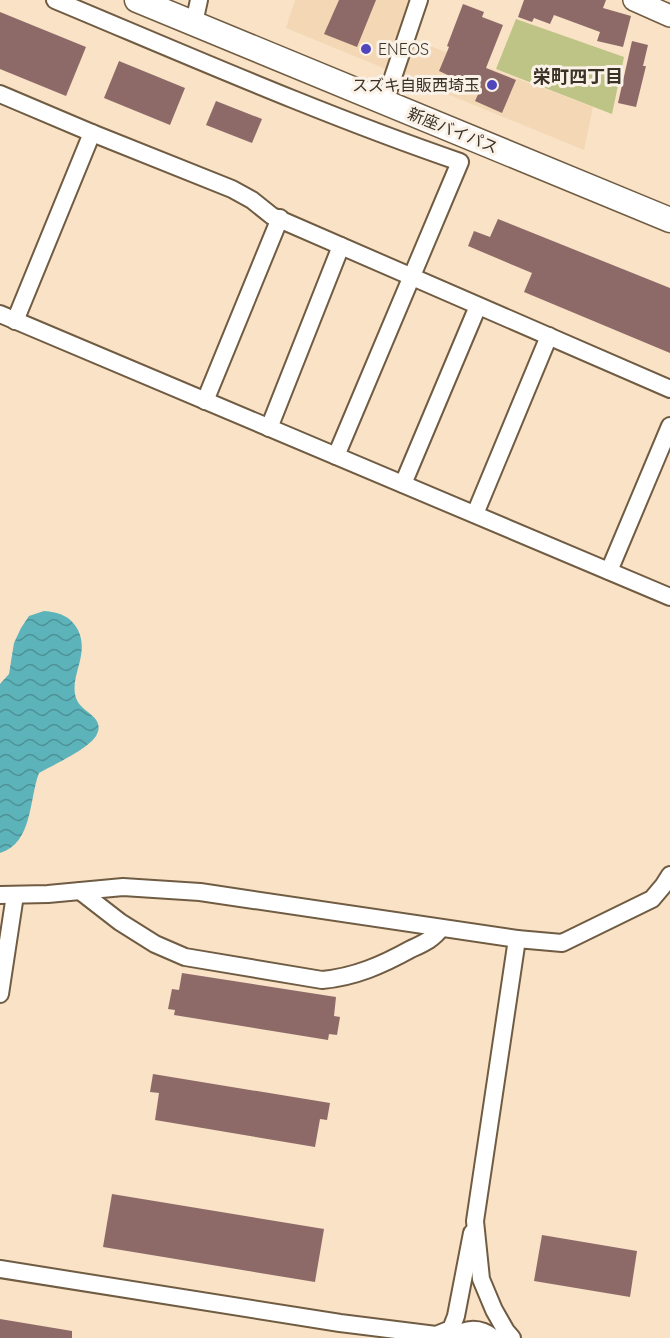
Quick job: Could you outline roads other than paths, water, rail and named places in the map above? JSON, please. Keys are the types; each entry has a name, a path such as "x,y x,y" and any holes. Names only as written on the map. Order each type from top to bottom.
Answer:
{"highway":[{"name":"新座バイパス","path":"137,0 191,8 670,202"},
{"name":"新座バイパス","path":"191,8 670,220"}],"main road":[{"path":"634,0 670,16"}],"street":[{"path":"55,0 308,105 460,162 336,456"},
{"path":"388,89 419,0"},
{"path":"0,94 232,189 252,200 272,216 670,389"},
{"path":"92,133 8,318 670,597"},
{"path":"205,401 280,218"},
{"path":"269,428 341,246"},
{"path":"403,484 478,306"},
{"path":"474,514 549,336"},
{"path":"609,571 670,426"},
{"path":"0,994 8,895 123,886 200,892 517,939 562,943 652,899 670,875"},
{"path":"80,891 120,922 155,944 185,957 322,980 341,978 375,968 430,940 441,928"},
{"path":"453,1334 475,1221 517,939"},
{"path":"475,1221 481,1279 502,1336"},
{"path":"0,1269 340,1323 436,1335 478,1329 502,1336"},
{"path":"340,1323 382,1338"}],"water":[{"path":"44,611 64,616 72,621 78,630 82,648 75,682 76,698 95,719 99,728 97,734 87,745 39,773 24,830 19,840 11,848 0,853 0,684 9,674 14,643 21,628 29,616"}],"place":[{"name":"ENEOS","path":"366,49"},
{"name":"スズキ自販西埼玉","path":"492,85"}],"district":[{"name":"栄町四丁目","path":"578,76"}]}
